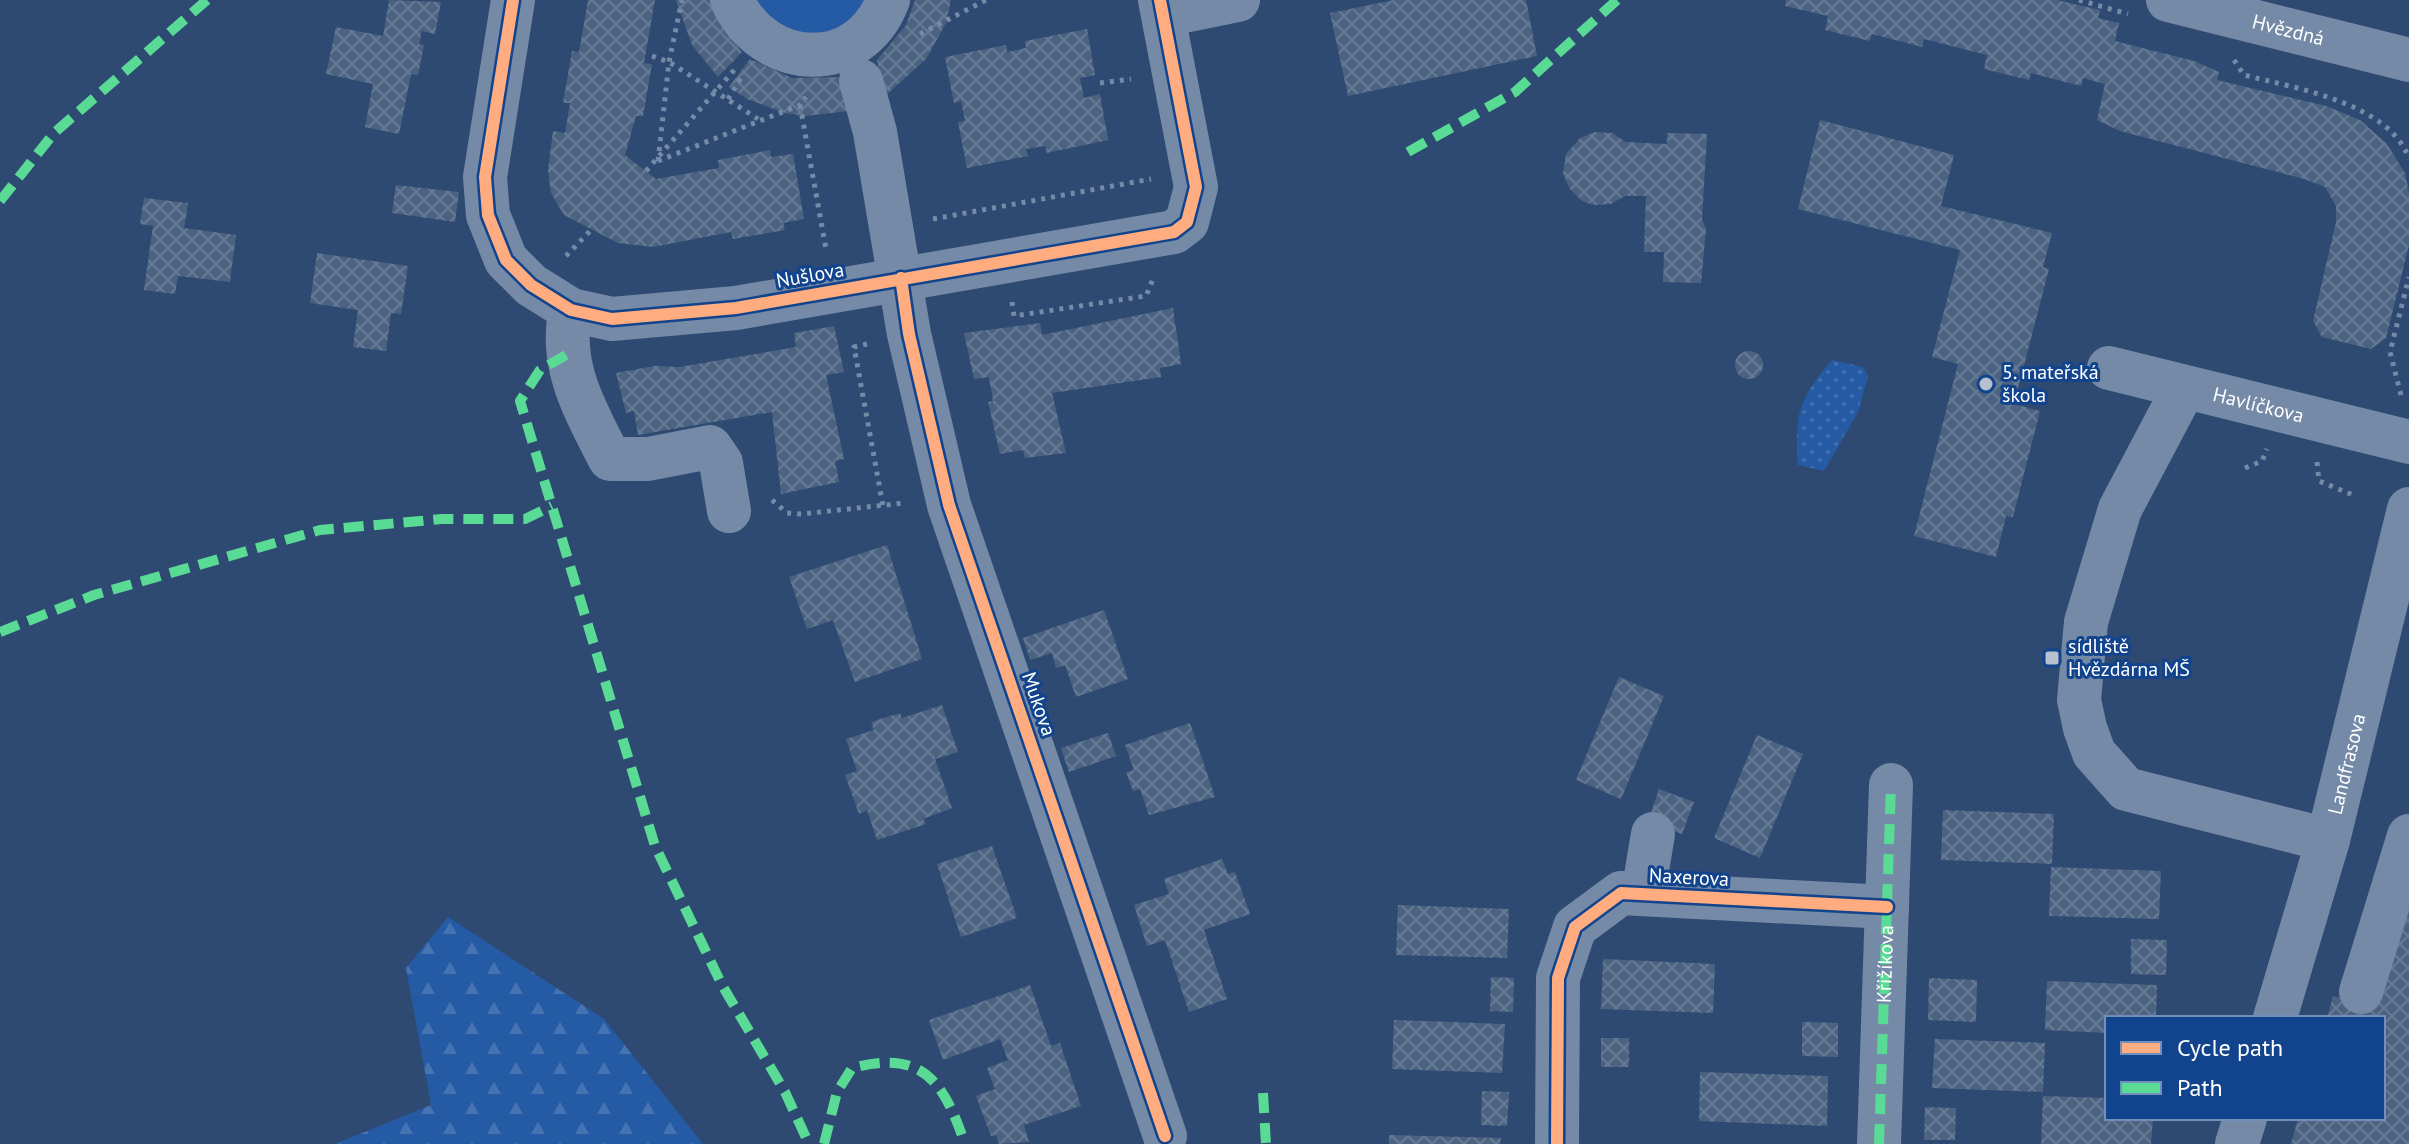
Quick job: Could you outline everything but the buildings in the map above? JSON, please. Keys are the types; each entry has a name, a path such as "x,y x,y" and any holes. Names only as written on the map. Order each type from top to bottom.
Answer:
{"street":[{"name":"Nušlova","path":"513,0 485,177 488,215 506,260 531,285 571,310 612,319 736,308 1174,232 1187,222 1196,187 1162,8"},
{"path":"732,0 753,32 779,49 820,55 856,65 868,32 888,0"},
{"path":"1162,8 1238,0"},
{"name":"Hvězdná","path":"2168,0 2409,60"},
{"name":"Mukova","path":"856,65 875,132 909,334 949,505 1165,1136"},
{"path":"571,310 566,355 585,409 610,459 648,459 710,447 721,463 729,511"},
{"name":"Havlíčkova","path":"2109,368 2401,439"},
{"path":"2184,388 2120,509 2086,622 2079,700 2085,728 2094,753 2126,789 2328,840"},
{"name":"Landfrasova","path":"2276,1016 2328,840 2409,509"},
{"name":"Křižíkova","path":"1879,1144 1891,785"},
{"path":"1643,894 1653,834"},
{"path":"2361,992 2409,836"},
{"name":"Naxerova","path":"1557,1144 1558,978 1575,927 1621,893 1887,907"},
{"path":"2237,1144 2244,1120"}],"path":[{"path":"658,161 669,62 682,0"},
{"path":"910,39 986,0"},
{"path":"2227,52 2244,75 2354,107 2396,135 2408,151 2409,159"},
{"path":"652,56 669,62 759,120"},
{"path":"646,171 658,161 739,64"},
{"path":"728,99 749,65"},
{"path":"1100,83 1137,78"},
{"path":"658,161 800,105 828,262"},
{"path":"891,227 1158,178"},
{"path":"563,259 591,230"},
{"path":"2401,439 2401,396 2390,352 2409,277"},
{"path":"2319,454 2316,468 2319,481 2353,495"},
{"path":"769,488 772,501 787,513 883,506"}],"green space":[{"path":"755,0 871,0 831,36 787,33"},
{"path":"1832,360 1863,367 1868,376 1858,412 1824,471 1798,465 1797,433 1806,397"},
{"path":"448,917 604,1019 703,1144 335,1144 431,1105 406,968"}],"marked path":[{"path":"0,201 54,133 207,0"},
{"path":"1408,152 1515,92 1617,0"},
{"path":"566,355 540,370 520,401 655,846 722,985 785,1092 809,1144"},
{"path":"0,632 94,595 320,530 442,519 525,519 552,506"},
{"path":"1879,1144 1891,785"},
{"path":"824,1144 837,1092 852,1068 876,1063 913,1067 927,1076 948,1103 965,1144"},
{"path":"1263,1093 1266,1144"}],"cycle path":[{"path":"513,0 485,177 488,215 506,260 531,285 571,310 612,319 736,308 1174,232 1187,222 1196,187 1160,0"},
{"path":"901,278 909,334 949,505 1165,1136"},
{"path":"1557,1144 1558,978 1575,927 1621,893 1887,907"}],"place":[{"name":"5. mateřská škola","path":"1986,384"},
{"name":"sídliště Hvězdárna MŠ","path":"2052,658"}]}
